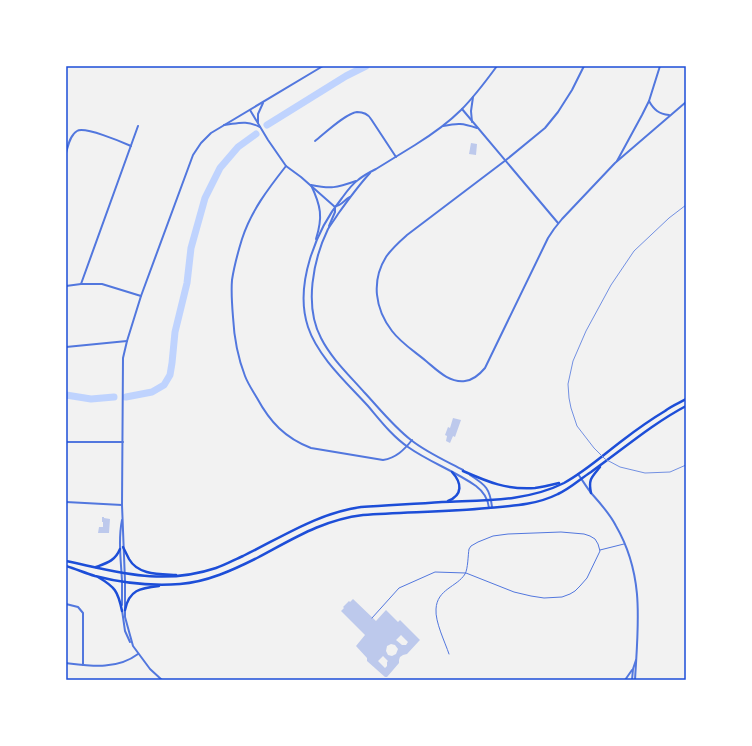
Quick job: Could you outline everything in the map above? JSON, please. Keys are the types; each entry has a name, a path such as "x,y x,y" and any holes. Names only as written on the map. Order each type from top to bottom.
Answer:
{"main road":[{"path":"66,561 96,568 150,577 183,576 216,568 311,521 341,510 361,507 490,501 531,495 563,483 578,474 660,414 686,399"},
{"path":"66,566 96,576 123,581 180,584 194,582 234,569 312,529 347,517 370,514 491,508 524,505 541,501 568,489 649,430 686,406"},
{"path":"591,493 590,480 602,464"},
{"path":"464,470 488,482 511,487 534,488 563,483"},
{"path":"444,502 455,497 460,489 460,484 452,472"},
{"path":"124,547 131,563 138,569 158,574 183,576"},
{"path":"96,568 116,557 120,549"},
{"path":"96,576 107,582 115,591 119,597 123,611"},
{"path":"123,611 127,602 135,592 147,587 165,584"}],"street":[{"path":"162,680 150,669 133,646 123,611 123,358 127,341 141,296 193,155 201,143 211,133 323,66"},
{"path":"311,185 326,188 340,187 357,180 415,145 441,127 462,109 497,66"},
{"path":"584,66 572,90 558,112 545,128 506,160 406,235 385,258 379,271 377,293 383,319 392,332 403,342 443,375 451,379 466,381 479,375 485,368 548,238 558,223 615,163 686,102"},
{"path":"615,163 636,128 649,101 660,66"},
{"path":"472,122 471,107 473,96"},
{"path":"649,101 654,109 659,113 670,116"},
{"path":"258,122 258,114 264,102"},
{"path":"462,109 558,223"},
{"path":"250,110 286,166 311,185 335,207"},
{"path":"315,141 339,121 357,112 363,113 371,119 396,157"},
{"path":"223,126 246,122 260,127"},
{"path":"441,127 457,123 466,124 477,128"},
{"path":"81,284 138,126"},
{"path":"66,153 72,137 78,129 115,138 130,146"},
{"path":"286,166 272,184 254,212 242,239 232,281 234,330 245,376 265,412 276,426 284,433 311,448 383,460 392,458 398,454 407,447 412,440"},
{"path":"329,228 350,197 372,171"},
{"path":"311,254 319,235 335,207 357,180"},
{"path":"311,185 320,208 321,216 320,225 306,273 304,299 304,310 314,342 341,377 407,447 472,484 490,501"},
{"path":"335,207 341,205 350,197"},
{"path":"335,207 335,212 320,248 312,292 312,309 320,337 329,352 394,424 422,448 464,470 485,486 489,492 491,508"},
{"path":"66,286 102,284 141,296"},
{"path":"66,347 127,341"},
{"path":"66,442 123,442"},
{"path":"578,474 613,520 625,544 634,571 639,602 639,628 635,680"},
{"path":"66,502 122,505"},
{"path":"122,518 120,526 120,549 123,573"},
{"path":"66,604 78,607 83,613 83,665"},
{"path":"66,663 106,666 126,662 138,654"},
{"path":"632,680 636,659"},
{"path":"625,680 633,669"}],"lane":[{"path":"372,618 399,588 435,572 466,573 514,592 544,598 562,597 570,594 587,578 600,551 595,539 584,534 561,532 508,534 493,536 471,546 468,549 466,573 443,592 438,600 436,609 438,623 450,654"},
{"path":"600,551 625,544"}],"building":[{"path":"471,143 477,144 476,155 469,154"},
{"path":"453,418 461,420 455,437 453,436 450,443 446,441 447,436 445,435 448,427 450,428"},
{"path":"102,517 110,519 109,533 98,533 99,527 103,527"},
{"path":"353,599 376,621 386,610 398,622 400,620 420,640 407,654 400,657 399,663 387,677 385,677 367,661 367,658 356,646 365,635 341,611 349,601 350,602","holes":["401,635 408,642 406,645 402,645 396,640","391,644 395,645 398,649 396,654 392,656 388,655 386,651 387,646","383,656 388,661 387,666 385,668 378,661"]}],"waterway":[{"path":"267,125 346,76 366,66"},
{"path":"126,397 152,392 164,385 170,375 175,332 187,283 191,248 205,198 220,168 238,147 256,134"},
{"path":"66,395 91,399 114,397"}],"railway":[{"path":"686,205 669,218 634,251 611,285 586,331 573,361 568,384 571,408 577,426 594,448 605,459 620,467 645,473 670,472 686,465"}]}
